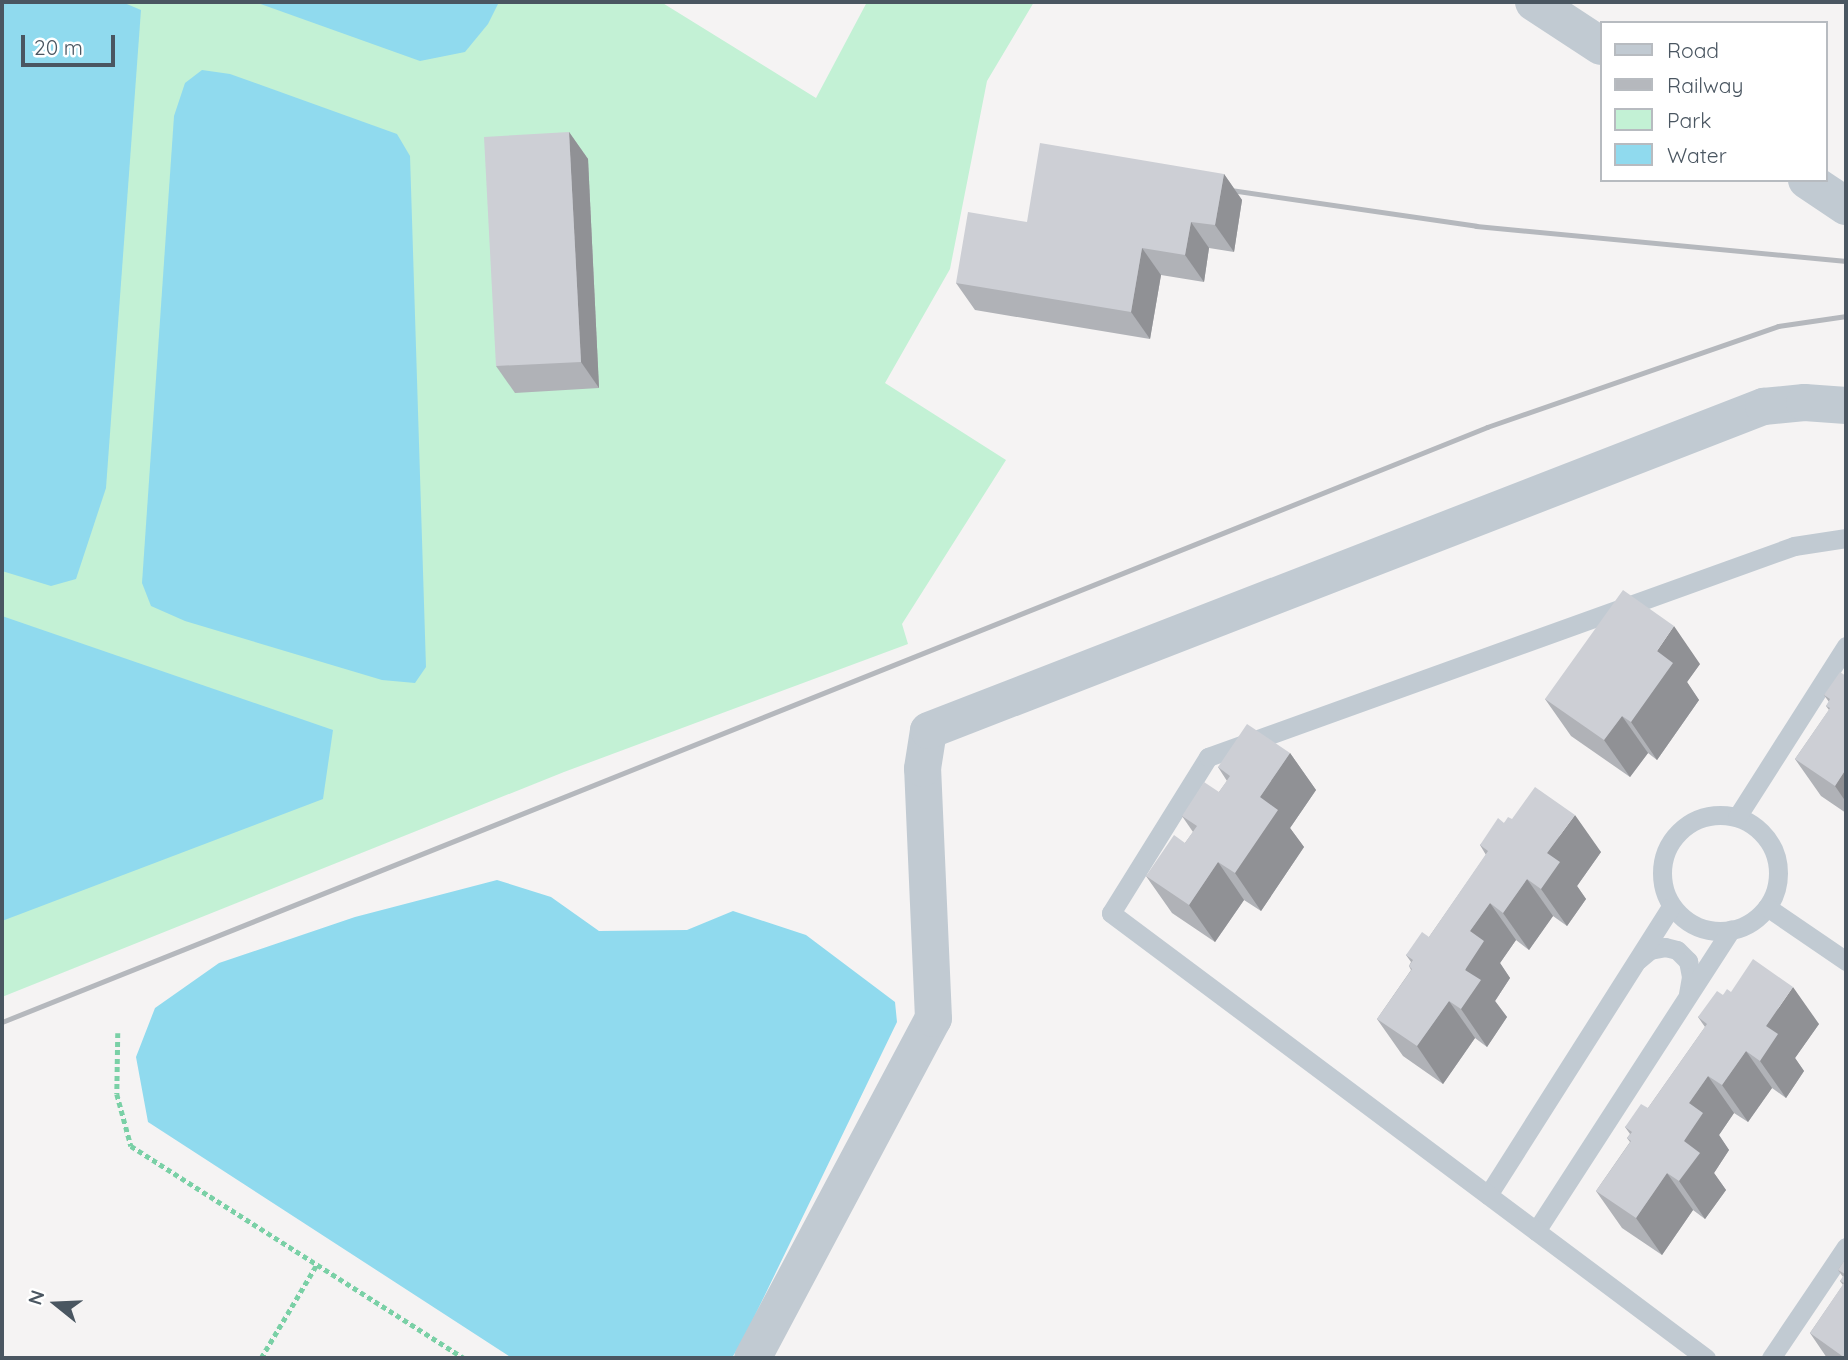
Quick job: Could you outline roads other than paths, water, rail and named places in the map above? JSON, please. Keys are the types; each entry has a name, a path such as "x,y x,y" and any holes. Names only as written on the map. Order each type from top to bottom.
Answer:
{"street":[{"path":"1534,2 1600,45"},
{"path":"1810,182 1846,206"},
{"path":"752,1358 933,1018 922,768 928,730 1763,406 1804,401 1846,405"}],"lane":[{"path":"1706,1358 1111,913 1208,757 1794,546 1846,538"},
{"path":"1737,817 1846,646"},
{"path":"1719,814 1737,817 1753,824 1767,838 1775,854 1779,873 1776,891 1767,907 1754,921 1731,930 1701,929 1684,920 1671,907 1661,873 1664,855 1672,839 1685,826 1701,818 1719,814"},
{"path":"1488,1195 1671,907"},
{"path":"1767,907 1846,961"},
{"path":"1536,1231 1731,930"},
{"path":"1637,961 1650,950 1665,947 1677,950 1689,961 1691,976 1687,999"},
{"path":"1771,1358 1846,1247"}],"water":[{"path":"2,2 122,2 141,10 106,488 76,579 51,586 2,571"},
{"path":"255,2 499,2 488,24 465,52 420,61"},
{"path":"202,70 230,74 397,134 410,156 426,667 415,683 382,680 185,621 151,606 142,583 174,116 185,83"},
{"path":"2,616 333,730 323,799 2,921"},
{"path":"497,880 551,897 599,931 687,930 733,911 806,935 895,1002 897,1022 732,1358 512,1358 148,1122 136,1057 155,1008 219,963 355,917"}],"railway":[{"path":"1217,188 1476,226 1846,261"},
{"path":"2,1022 1487,427 1778,326 1846,316"}]}
